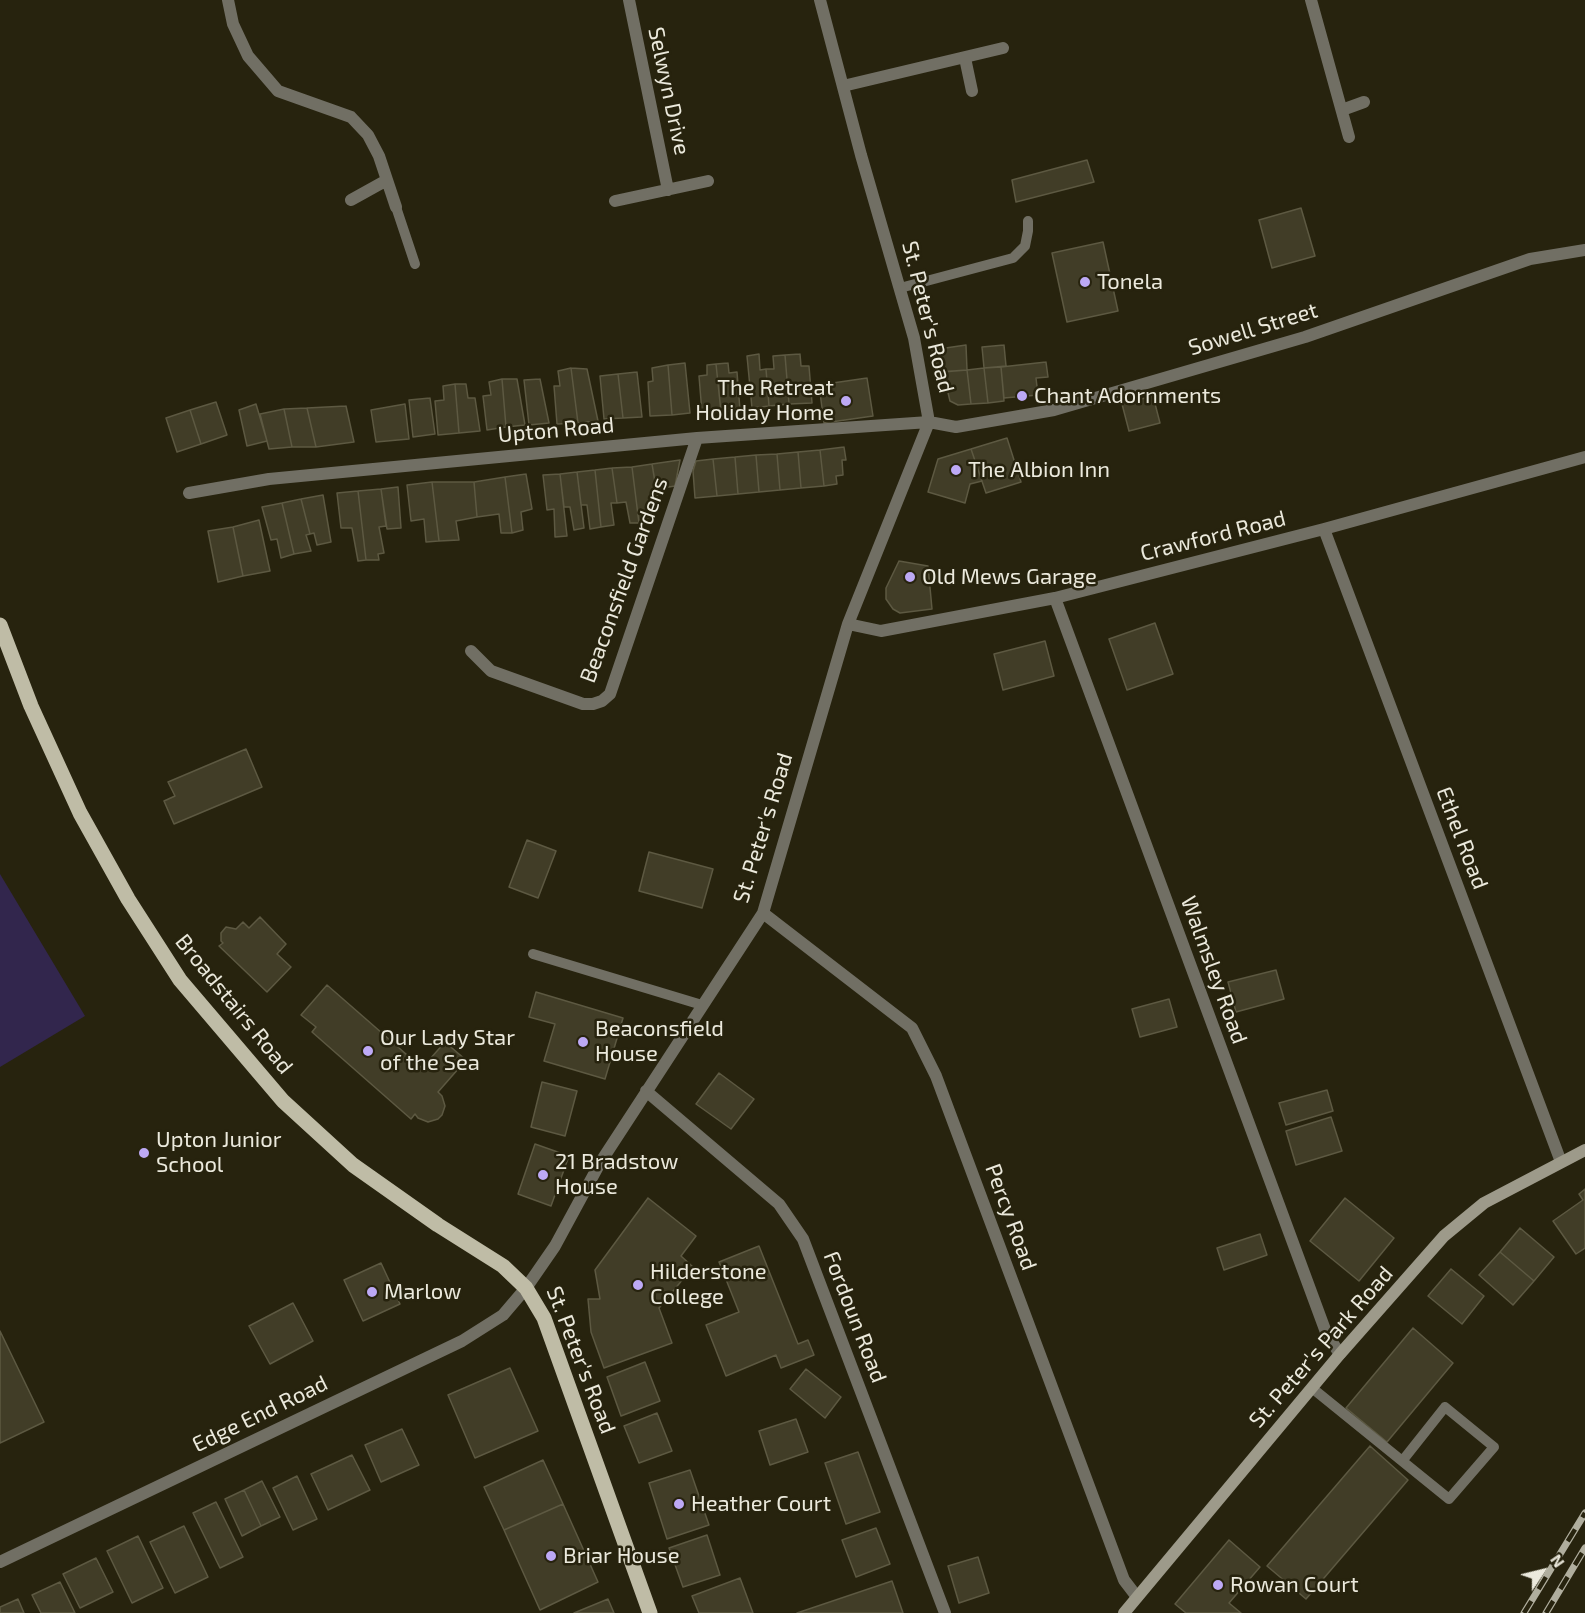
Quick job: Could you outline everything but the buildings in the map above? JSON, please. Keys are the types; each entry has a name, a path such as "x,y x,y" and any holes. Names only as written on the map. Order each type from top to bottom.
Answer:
{"main road":[{"name":"Broadstairs Road","path":"0,625 31,705 80,813 129,899 180,980 283,1101 353,1165 438,1225 503,1266 526,1288"},
{"name":"St. Peter's Park Road","path":"1124,1613 1340,1354 1444,1236 1484,1203 1585,1150"},
{"name":"St. Peter's Road","path":"526,1288 544,1318 650,1613"}],"street":[{"path":"228,0 233,24 248,56 278,91 351,117 368,135 379,156 396,207"},
{"name":"Selwyn Drive","path":"628,0 669,190"},
{"name":"St. Peter's Road","path":"526,1288 555,1246 600,1163 763,912 848,624 929,422 914,338 861,155 820,0"},
{"path":"1311,0 1349,136"},
{"path":"843,86 1003,48"},
{"path":"965,58 972,91"},
{"path":"1342,110 1364,102"},
{"path":"351,200 387,180"},
{"name":"Selwyn Drive","path":"615,201 708,181"},
{"name":"Sowell Street","path":"929,422 956,427 1054,410 1305,337 1530,259 1585,250"},
{"name":"Upton Road","path":"189,493 280,478 697,438 929,422"},
{"name":"Beaconsfield Gardens","path":"471,651 491,671 583,704 602,701 610,694 697,438"},
{"name":"Crawford Road","path":"848,624 881,631 1054,598 1324,529 1585,457"},
{"name":"Ethel Road","path":"1324,529 1561,1162"},
{"name":"Walmsley Road","path":"1054,598 1327,1335 1340,1354"},
{"name":"Percy Road","path":"763,912 912,1028 936,1076 1124,1580 1137,1597"},
{"name":"Fordoun Road","path":"646,1091 779,1204 803,1239 945,1613"},
{"name":"Edge End Road","path":"0,1562 462,1341 504,1315 526,1288"}],"lane":[{"path":"396,207 415,264"},
{"path":"900,288 1013,258 1024,246 1028,221"},
{"path":"533,954 702,1005"},
{"path":"1312,1388 1449,1499 1494,1447 1445,1407 1403,1460"}],"shaded area":[{"path":"0,874 85,1016 0,1067"}],"railway":[{"path":"1524,1613 1585,1513"},
{"path":"1546,1613 1585,1548"}],"place":[{"name":"Tonela","path":"1085,282"},
{"name":"Chant Adornments","path":"1022,396"},
{"name":"The Retreat Holiday Home","path":"846,401"},
{"name":"The Albion Inn","path":"956,470"},
{"name":"Old Mews Garage","path":"910,577"},
{"name":"Beaconsfield House","path":"583,1042"},
{"name":"Our Lady Star of the Sea","path":"368,1051"},
{"name":"Upton Junior School","path":"144,1153"},
{"name":"21 Bradstow House","path":"543,1175"},
{"name":"Hilderstone College","path":"638,1285"},
{"name":"Marlow","path":"372,1292"},
{"name":"Heather Court","path":"679,1504"},
{"name":"Briar House","path":"551,1556"},
{"name":"Rowan Court","path":"1218,1585"}]}
